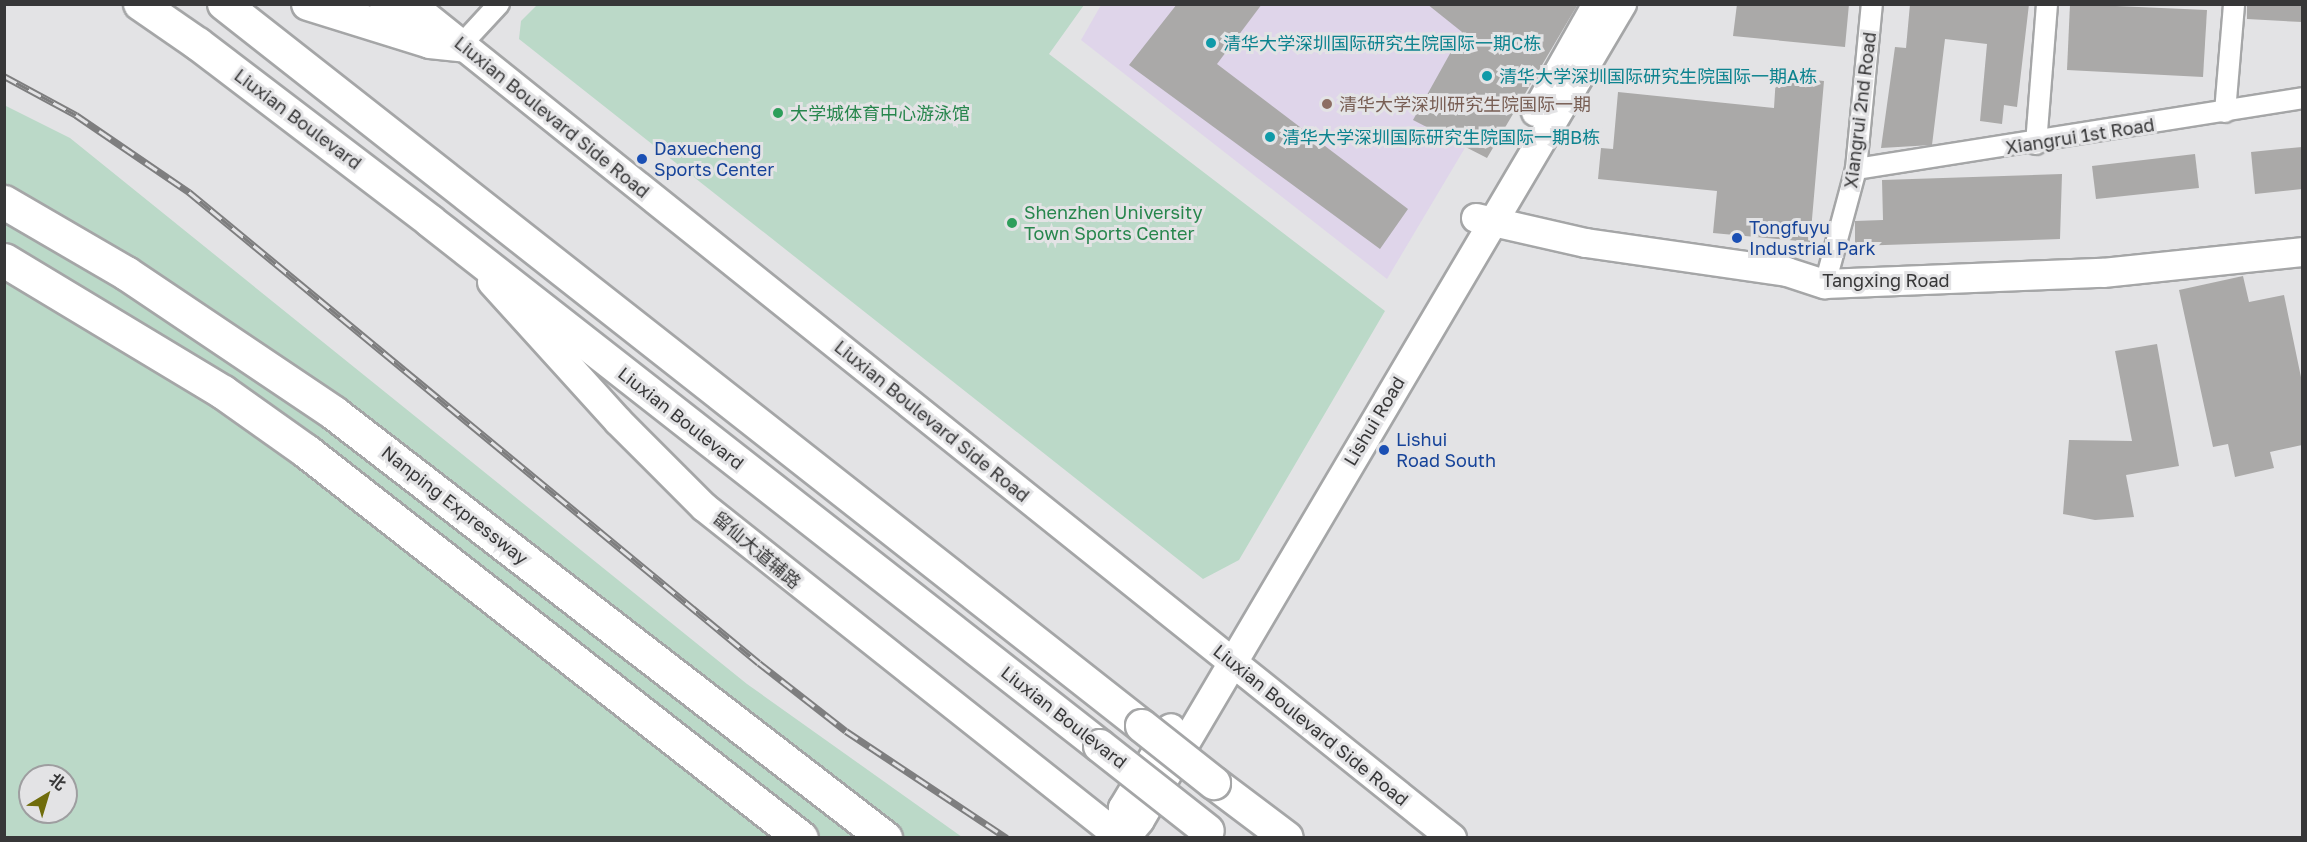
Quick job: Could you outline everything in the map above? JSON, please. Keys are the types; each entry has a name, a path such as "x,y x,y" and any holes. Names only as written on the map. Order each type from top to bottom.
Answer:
{"highway":[{"name":"Nanping Expressway","path":"4,202 182,309 334,413 885,837"},
{"path":"4,260 223,392 306,451 801,837"}],"main road":[{"name":"Liuxian Boulevard","path":"140,4 198,44 430,221 1213,834"},
{"path":"224,4 1214,783 1287,837"},
{"path":"308,4 430,42 461,45"},
{"name":"Liuxian Boulevard Side Road","path":"384,4 1221,661 1272,693 1452,837"},
{"name":"Liuxian Boulevard Side Road","path":"411,4 1221,661"},
{"name":"Lishui Road","path":"1483,220 1597,4"},
{"name":"Lishui Road","path":"1123,837 1140,820 1221,661 1483,220 1622,4"},
{"name":"Tangxing Road","path":"1483,220 1586,243 1787,272 1825,284 2103,273 2302,253"},
{"name":"留仙大道辅路","path":"430,221 704,507 1123,837"},
{"path":"1221,661 1424,837"}],"street":[{"path":"461,45 500,4"},
{"name":"Xiangrui 2nd Road","path":"1825,284 1856,170 1872,4"},
{"path":"2036,144 2047,4"},
{"path":"2225,112 2234,4"},
{"name":"Xiangrui 1st Road","path":"1856,170 2036,144 2302,98"}],"shaded area":[{"name":"清华大学深圳研究生院国际一期","path":"1101,5 1550,5 1387,279 1081,40"}],"green space":[{"name":"Shenzhen University Town Sports Center","path":"538,4 1084,5 1049,54 1385,311 1239,560 1203,579 519,39 521,21"},
{"path":"4,105 70,138 747,684 962,837 5,837"}],"building":[{"name":"清华大学深圳国际研究生院国际一期B栋","path":"1177,4 1262,4 1217,64 1408,209 1380,249 1129,65"},
{"name":"清华大学深圳国际研究生院国际一期A栋","path":"1427,4 1578,4 1487,158 1413,120 1462,32"},
{"path":"1737,4 1849,4 1845,47 1733,36"},
{"path":"1910,4 2029,4 2017,107 2004,105 2002,124 1980,121 1987,44 1945,39 1932,145 1881,148 1895,47 1906,48"},
{"path":"2070,4 2207,10 2203,77 2067,70"},
{"path":"2247,4 2302,4 2302,22 2247,19"},
{"path":"1776,76 1824,81 1810,242 1713,233 1717,191 1598,179 1601,148 1613,149 1618,92 1774,108"},
{"path":"2302,147 2302,189 2255,194 2251,152"},
{"path":"2195,154 2199,188 2096,199 2092,166"},
{"path":"2062,174 2060,239 1855,246 1855,221 1883,220 1882,180"},
{"path":"2243,276 2249,302 2284,295 2302,382 2302,445 2270,452 2274,468 2235,477 2228,444 2213,447 2179,290"},
{"path":"2157,344 2179,466 2126,475 2134,517 2095,520 2063,514 2069,440 2132,441 2115,351"}],"railway":[{"path":"4,76 76,115 189,192 759,663 846,731 1007,838"}],"place":[{"name":"清华大学深圳国际研究生院国际一期C栋","path":"1211,43"},
{"name":"清华大学深圳国际研究生院国际一期A栋","path":"1487,76"},
{"name":"清华大学深圳研究生院国际一期","path":"1327,104"},
{"name":"大学城体育中心游泳馆","path":"778,113"},
{"name":"清华大学深圳国际研究生院国际一期B栋","path":"1270,137"},
{"name":"Daxuecheng Sports Center","path":"642,159"},
{"name":"Shenzhen University Town Sports Center","path":"1012,223"},
{"name":"Tongfuyu Industrial Park","path":"1737,238"},
{"name":"Lishui Road South","path":"1384,450"}]}
